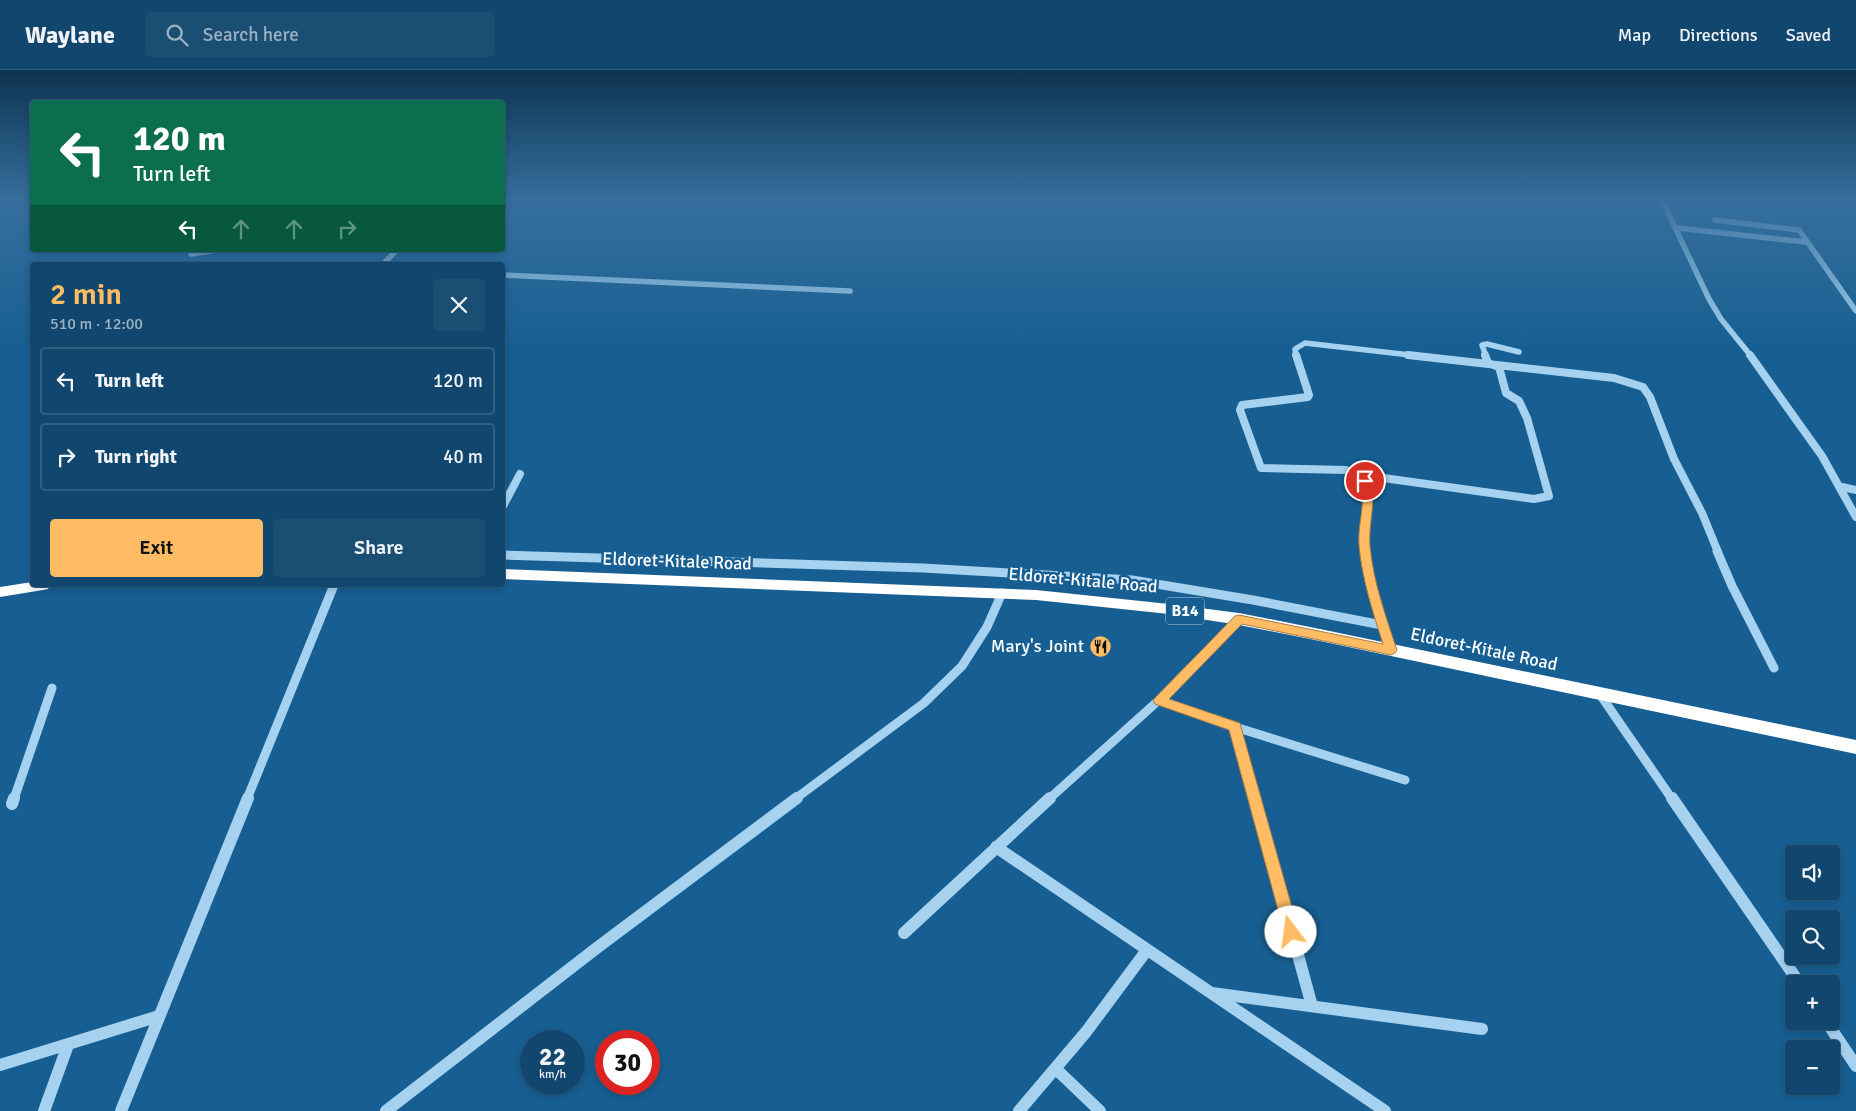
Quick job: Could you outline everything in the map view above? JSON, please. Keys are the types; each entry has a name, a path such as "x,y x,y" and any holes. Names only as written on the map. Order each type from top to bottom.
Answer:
{"highway":[{"name":"Eldoret-Kitale Road","path":"505,574 1002,593 1079,598 1239,619 1856,747"},
{"path":"0,592 31,587"}],"street":[{"path":"1686,249 1700,283 1717,313 1797,418 1842,488 1856,517"},
{"path":"1811,249 1856,312"},
{"path":"191,254 204,252"},
{"path":"385,262 393,252"},
{"path":"505,275 850,291"},
{"path":"1488,363 1499,367 1506,393 1519,402 1527,418 1549,496 1534,499 1362,475 1346,470 1261,468 1241,407 1242,405 1308,398 1309,396 1295,352 1298,346 1305,343 1317,343 1488,363 1614,378 1642,387 1653,404 1674,460 1702,513 1732,586 1774,668"},
{"path":"1488,363 1482,345 1487,344 1519,352"},
{"path":"505,502 520,474"},
{"path":"1362,475 1369,492 1368,516 1364,532 1365,549 1376,607 1391,650"},
{"path":"1842,488 1856,490"},
{"path":"505,555 933,569 1132,580 1253,600 1382,625"},
{"path":"121,1111 333,587"},
{"path":"386,1111 605,942 924,703 962,666 987,627 1002,593"},
{"path":"904,933 1159,700 1239,619"},
{"path":"12,804 52,688"},
{"path":"1599,693 1794,975"},
{"path":"1159,700 1235,727 1405,780"},
{"path":"1235,727 1312,1006"},
{"path":"996,847 1385,1111"},
{"path":"1019,1111 1056,1070 1108,1005 1147,950"},
{"path":"1210,992 1482,1029"},
{"path":"0,1065 68,1046 159,1016"},
{"path":"1832,1030 1856,1066"},
{"path":"44,1111 68,1046"},
{"path":"1056,1070 1100,1111"}],"place":[{"name":"Mary's Joint","path":"1100,646"}],"route":[{"path":"1291,932 1235,727 1159,700 1239,619 1391,650 1376,607 1365,549 1364,532 1369,505 1369,492 1365,481"}]}
